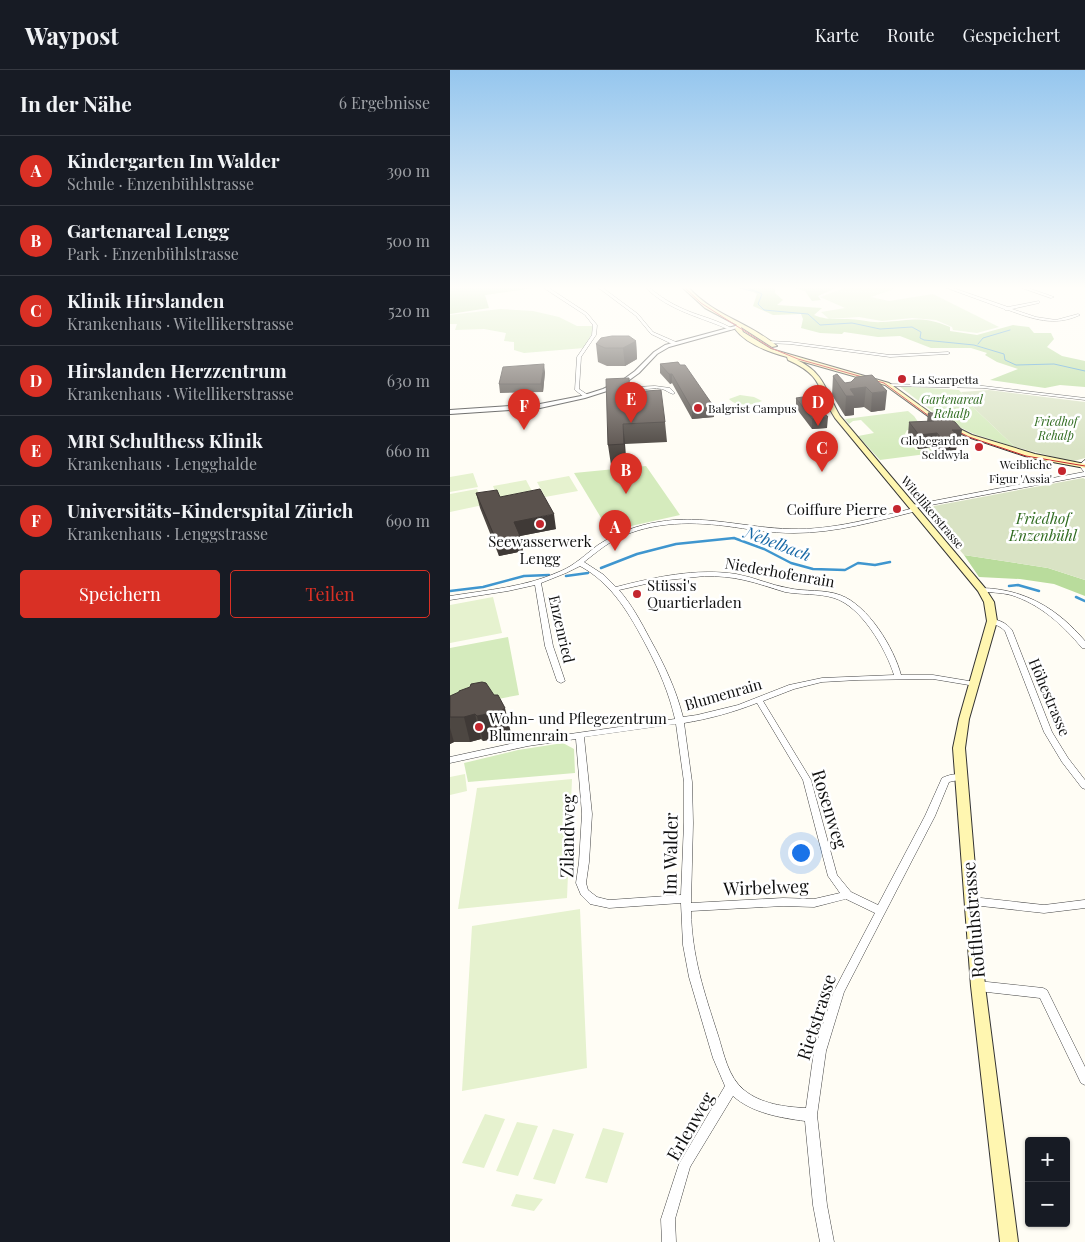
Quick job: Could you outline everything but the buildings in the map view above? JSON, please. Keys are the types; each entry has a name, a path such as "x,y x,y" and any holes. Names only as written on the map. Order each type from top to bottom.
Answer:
{"main road":[{"path":"755,343 769,350 889,385 931,416 970,436 1034,456 1084,467"},
{"path":"769,343 782,353"},
{"name":"Witellikerstrasse","path":"790,356 790,359 808,368 816,375 837,417 982,590 989,602"},
{"path":"808,368 818,364"},
{"path":"816,375 818,364"},
{"name":"Rotfluhstrasse","path":"989,602 992,621 960,736 960,777 978,986 1009,1242"}],"street":[{"path":"586,396 577,390 579,357 589,343"},
{"path":"450,412 546,407 586,396 611,387 637,373 657,351 674,343"},
{"path":"783,343 890,356 948,353"},
{"path":"889,385 983,387 1082,399"},
{"path":"611,387 626,390 664,388 673,393"},
{"path":"450,598 537,582 563,573 580,563 606,542 637,529 659,524 682,521 719,522 784,530 810,530 844,526 1084,467"},
{"name":"Im Walder","path":"580,563 599,574 615,589 638,622 670,688 679,721 688,797 686,903 688,945 696,986 720,1059 732,1086 756,1104 787,1114 811,1115"},
{"name":"Niederhofenrain","path":"615,589 668,579 715,574 750,579 792,591 838,597 852,605 878,635 894,662 898,677"},
{"name":"Enzenried","path":"537,582 549,646 561,681"},
{"path":"982,590 1007,592 1043,608 1070,628 1085,646"},
{"name":"Höhestrasse","path":"992,621 1002,624 1008,630 1048,732 1065,760 1085,786"},
{"name":"Blumenrain","path":"450,760 528,743 679,721 723,712 792,686 815,681 845,678 898,677 939,678 975,684"},
{"name":"Rosenweg","path":"759,700 807,780 832,876 847,895 881,911"},
{"name":"Zilandweg","path":"580,735 587,814 581,883 584,892 594,901 609,904 686,903"},
{"name":"Rietstrasse","path":"827,1242 820,1205 811,1115 820,1051 839,991 930,816 945,780 960,777"},
{"name":"Wirbelweg","path":"686,903 814,903 847,895"},
{"path":"972,901 1044,909 1084,904"},
{"path":"978,986 1043,993 1085,1078"},
{"name":"Erlenweg","path":"669,1242 668,1219 685,1164 732,1086"}],"green space":[{"path":"514,343 587,343 584,348 524,353 514,350"},
{"path":"917,343 1051,343 1047,347 1062,356 1085,361 1085,387 1060,385 1045,388 990,380 1018,369 997,362 985,355 987,353 971,348 931,348"},
{"name":"Gartenareal Rehalp","path":"899,386 959,390 974,408 1015,447 974,434 941,418"},
{"name":"Friedhof Rehalp","path":"989,390 1085,402 1085,458 1074,461 1066,460 1015,447 974,408 961,392"},
{"path":"740,395 754,397 762,401 745,405 732,402 729,399"},
{"path":"908,411 914,416 925,432 907,430 905,434 916,450 930,448 934,453 880,460 858,436 874,433 861,420 853,421 849,424 845,419"},
{"path":"646,466 680,515 609,531 574,473"},
{"path":"473,473 478,487 450,492 450,477"},
{"path":"569,476 578,491 545,497 537,482"},
{"name":"Friedhof Enzenbühl","path":"1085,479 1085,580 1048,568 964,555 928,514 934,506"},
{"path":"526,480 534,495 500,502 493,486"},
{"path":"477,489 483,505 450,512 450,494"},
{"path":"964,555 1048,568 1085,580 1085,596 1054,584 1020,579 979,577"},
{"path":"493,597 502,633 450,643 450,605"},
{"path":"508,637 519,695 450,708 450,648"},
{"path":"563,743 574,749 575,773 468,782 464,763 518,750"},
{"path":"465,774 467,791 450,795 450,777"},
{"path":"572,779 567,898 458,909 477,788"},
{"path":"580,909 587,1068 462,1091 472,926"},
{"path":"485,1114 505,1119 484,1168 462,1163"},
{"path":"517,1122 538,1126 518,1176 496,1171"},
{"path":"603,1128 624,1133 607,1183 585,1178"},
{"path":"553,1129 574,1134 555,1184 533,1179"},
{"path":"516,1194 543,1199 534,1211 511,1206"}],"waterway":[{"path":"951,343 974,345 1004,354 1005,360 1016,365 1054,364 1085,371"},
{"name":"Nebelbach","path":"601,568 637,554 676,544 734,538 764,549 791,563 813,569 845,570 858,563 875,565 890,562"},
{"name":"Nebelbach","path":"566,576 588,573"},
{"name":"Nebelbach","path":"450,591 483,587 524,576 549,575"},
{"name":"Nebelbach","path":"1009,586 1018,585 1039,591"},
{"name":"Nebelbach","path":"1076,597 1085,601"}],"tram line":[{"path":"763,343 798,359 884,383 933,419 969,437 1026,456 1085,466"}],"place":[{"name":"La Scarpetta","path":"902,379"},
{"name":"Balgrist Campus","path":"698,408"},
{"name":"MRI Schulthess Klinik","path":"631,423"},
{"name":"Hirslanden Herzzentrum","path":"818,426"},
{"name":"Universitäts-Kinderspital Zürich","path":"524,430"},
{"name":"Globegarden Seldwyla","path":"979,447"},
{"name":"Weibliche Figur 'Assia'","path":"1062,471"},
{"name":"Klinik Hirslanden","path":"822,472"},
{"name":"Gartenareal Lengg","path":"626,494"},
{"name":"Coiffure Pierre","path":"897,509"},
{"name":"Seewasserwerk Lengg","path":"540,524"},
{"name":"Kindergarten Im Walder","path":"615,551"},
{"name":"Stüssi's Quartierladen","path":"637,594"},
{"name":"Wohn- und Pflegezentrum Blumenrain","path":"479,727"}]}
